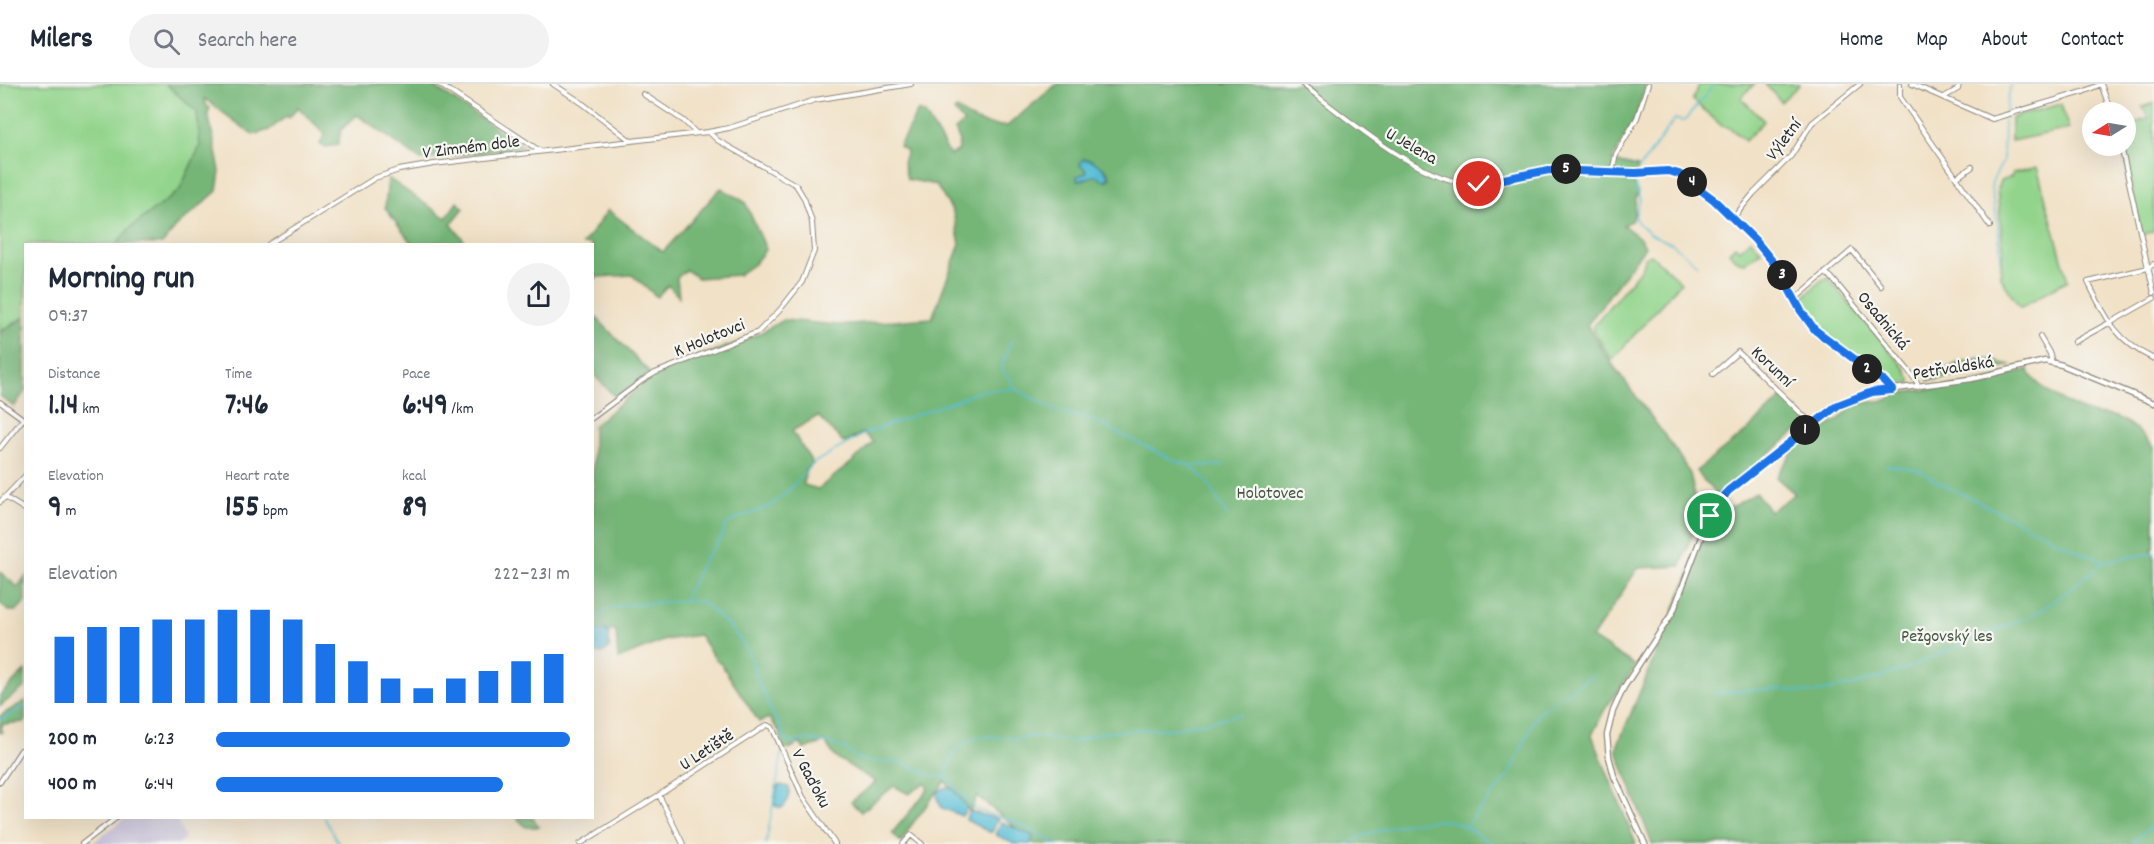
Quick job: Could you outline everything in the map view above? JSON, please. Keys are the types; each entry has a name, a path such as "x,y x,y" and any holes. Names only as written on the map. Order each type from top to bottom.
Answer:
{"street":[{"path":"439,84 541,151"},
{"path":"553,84 632,141"},
{"name":"V Zimném dole","path":"271,243 375,178 391,172 434,164 708,132 729,128 815,100 911,84"},
{"name":"U Jelena","path":"1302,84 1364,131 1416,166 1428,172 1468,183 1479,184 1549,170 1636,173 1668,171 1679,174 1734,217 1777,267 1808,322 1815,330 1884,381 1892,390"},
{"path":"1612,171 1616,154 1636,118 1647,84"},
{"name":"Výletní","path":"1734,217 1753,194 1791,156 1812,123 1860,84"},
{"path":"1900,84 1900,97 1990,226"},
{"path":"1912,84 1992,119 2101,84 2107,102"},
{"path":"1944,98 1958,88 1959,84"},
{"path":"643,94 696,133"},
{"name":"K Holotovci","path":"594,416 635,385 655,373 758,332 791,296 808,270 814,251 812,222 804,198 796,185 717,140 708,132"},
{"path":"2123,156 2154,293"},
{"path":"1956,178 1972,167"},
{"name":"Osadnická","path":"1795,299 1852,250 1881,286"},
{"path":"2154,264 2148,270 2088,282 2109,323 2123,340 2139,352 2154,359"},
{"name":"Osadnická","path":"1825,273 1831,277 1908,370 1918,387"},
{"path":"2074,342 2154,298"},
{"path":"2040,337 2050,354 2052,363"},
{"name":"Korunní","path":"1713,374 1738,352 1812,424"},
{"name":"Petřvaldská","path":"1645,844 1614,776 1607,735 1613,711 1624,687 1673,612 1710,516 1728,491 1838,405 1854,398 1892,390 2001,373 2044,361 2062,365 2154,404"},
{"path":"0,402 24,420 0,448"},
{"path":"0,502 24,477"},
{"path":"5,497 24,509"},
{"name":"U Letiště","path":"580,844 767,725"},
{"name":"V Gaďoku","path":"767,725 772,727 803,797 835,844"},
{"path":"0,782 21,750"},
{"path":"659,795 683,844"},
{"path":"82,844 115,819"},
{"path":"903,844 910,835 922,844"}],"shaded area":[{"path":"124,819 176,819 185,838 179,844 91,844"}],"green space":[{"path":"0,84 166,84 197,112 200,146 179,191 130,228 118,243 24,243 24,318 0,332"},
{"path":"166,84 430,84 524,147 421,160 357,115 341,130 338,145 324,147 320,144 325,134 298,107 289,118 287,116 269,130 253,135 205,99 206,105 210,108 208,113 220,171 217,191 176,227 163,243 118,243 130,228 179,191 200,146 197,112"},
{"name":"Holotovec","path":"1057,84 1646,84 1636,117 1612,161 1638,167 1634,184 1638,192 1632,221 1623,225 1641,239 1645,247 1587,325 1690,474 1700,518 1681,566 1638,568 1592,638 1636,666 1605,709 1592,735 1636,844 1035,844 977,796 970,812 945,781 901,842 892,833 927,791 927,785 924,783 909,794 894,786 861,812 851,802 876,782 835,757 825,742 804,749 800,743 789,749 783,748 780,733 769,718 759,722 699,635 665,640 618,659 616,631 594,631 594,425 654,375 756,335 784,320 837,325 932,318 960,244 953,212 936,185 907,179 903,162 907,151 899,146 918,111 925,114 950,155 958,150 959,140 955,130 964,123 954,111 957,109 969,117 992,125 1007,126","holes":["1087,159 1108,172 1110,177 1108,180 1102,180 1096,175 1080,175 1087,173","818,416 844,443 863,433 873,442 818,489 804,485 805,471 813,464 792,431"]},
{"path":"1700,84 1754,84 1741,98 1764,121 1745,141 1730,128 1722,126 1692,99"},
{"path":"1765,84 1800,84 1781,102"},
{"path":"2154,103 2154,231 2142,235 2124,156 2136,156 2136,123 2149,118 2142,107"},
{"path":"2061,104 2069,129 2011,141 2011,118"},
{"path":"2037,167 2068,281 2020,308 2000,276 2003,248 1997,189 2000,181 2011,177 2013,173"},
{"path":"388,178 446,218 457,202 464,208 451,224 466,243 411,243 385,208"},
{"path":"721,188 745,202 766,249 754,264 738,275 698,278 686,270 677,278 679,297 668,285 657,297 632,275 598,277 594,279 594,243 584,243 608,210 663,252"},
{"path":"1751,239 1761,251 1745,263 1739,262 1729,252 1735,246 1740,250"},
{"path":"1651,255 1681,282 1612,360 1593,326 1641,269 1645,257"},
{"path":"1828,278 1906,370 1911,383 1893,384 1854,358 1812,322 1800,300 1822,280"},
{"path":"594,315 650,373 616,398 594,375"},
{"path":"24,318 24,392 14,407 0,396 0,332"},
{"path":"1982,358 2010,365 1929,381 1928,379 1960,362"},
{"name":"Pežgovský les","path":"2028,369 2047,391 2087,411 2113,416 2123,421 2154,447 2154,547 2152,549 2154,554 2154,844 1652,844 1616,749 1715,516 1756,493 1770,511 1795,494 1776,477 1797,445 1839,420 1851,407 1860,403 1887,400 1899,393 1970,384"},
{"path":"1783,397 1808,422 1717,496 1696,471 1748,430"},
{"path":"0,572 18,587 24,578 24,603 16,611 8,611 0,603"},
{"path":"24,672 24,688 0,706 0,695"},
{"path":"24,702 24,722 3,724 1,728 3,732 0,733 0,716"},
{"path":"518,819 534,819 539,827 526,827"}],"water":[{"path":"1083,159 1099,165 1109,179 1102,180 1096,175 1077,180 1077,176 1087,173 1080,165"},
{"path":"605,630 609,634 609,648 602,653 594,653 594,632"},
{"path":"780,785 789,787 786,802 781,808 775,806 774,801"},
{"path":"946,787 953,789 967,807 962,816 942,808 938,801 937,792"},
{"path":"969,811 998,819 992,832 966,820"},
{"path":"1001,822 1033,836 1031,844 1014,844 996,835"}],"waterway":[{"path":"1639,169 1675,119 1685,120 1715,84"},
{"path":"2005,114 2011,84"},
{"path":"2001,260 1991,189 1992,182 2003,161 2004,117"},
{"path":"1635,175 1640,200 1635,217 1637,222 1652,235 1673,244 1697,265"},
{"path":"1012,340 1002,368 1010,378 1012,387"},
{"path":"684,600 704,559 721,538 726,525 733,520 770,506 786,493 815,462 866,433 984,390 1016,389 1055,410 1092,420 1173,460 1188,465 1224,466"},
{"path":"1189,465 1209,484 1227,516"},
{"path":"1886,465 1919,470 1936,481 2086,555 2104,561"},
{"path":"1713,693 1774,689 1814,693 1854,685 1903,670 2038,612 2105,561 2154,553"},
{"path":"594,619 609,608 690,600 702,602 729,626 742,642 752,660 757,679 778,721 784,740 797,743 807,739 832,744 866,761 900,762 932,776 947,778 977,810 1017,823 1058,844"},
{"path":"1465,827 1511,773 1540,711 1593,675"},
{"path":"0,720 24,707"},
{"path":"947,777 948,767 954,753 961,745 976,738 989,736 1015,739 1032,736 1073,742 1101,733 1141,729 1174,729 1241,714"},
{"path":"766,844 782,753"},
{"path":"325,819 339,844"},
{"path":"1347,844 1365,835 1402,824 1441,820 1465,827 1493,844"},
{"path":"2131,844 2154,823"}],"route":[{"path":"1479,184 1549,170 1567,169 1636,173 1668,171 1679,174 1734,217 1755,240 1777,267 1801,311 1815,330 1884,381 1892,390 1872,392 1838,405 1728,491 1710,516"}]}
